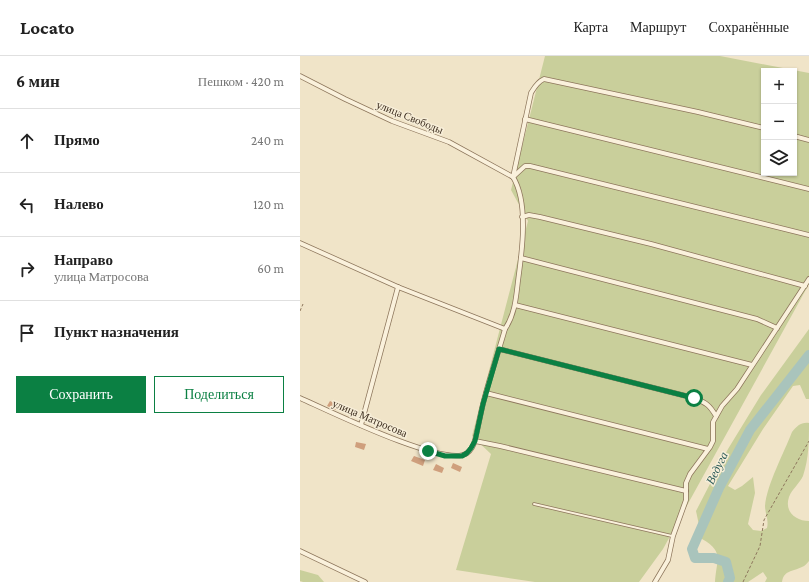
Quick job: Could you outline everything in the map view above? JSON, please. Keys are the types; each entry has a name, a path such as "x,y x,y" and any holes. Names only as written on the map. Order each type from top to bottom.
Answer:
{"street":[{"name":"улица Свободы","path":"300,76 379,115 449,142 513,177"},
{"path":"686,491 475,441 486,393 505,329 509,322 514,305 521,258 522,217 519,194 513,177 531,93 536,85 544,79 698,112 761,127"},
{"path":"525,119 809,189"},
{"path":"797,137 809,140"},
{"path":"513,177 525,166 530,166 809,235"},
{"path":"522,217 540,217 651,244 805,286"},
{"path":"300,243 398,286 505,329"},
{"path":"521,258 757,319 777,328"},
{"path":"655,582 668,560 673,536 686,500 686,483 690,474 713,441 713,422 716,416 809,279"},
{"path":"361,425 398,286"},
{"path":"514,305 752,365"},
{"path":"499,349 694,398 711,407 716,416"},
{"path":"486,393 708,449"},
{"name":"улица Матросова","path":"300,398 396,440 445,456 462,456 467,453 475,441"},
{"path":"300,551 365,582"}],"lane":[{"path":"534,504 673,536"}],"path":[{"path":"300,311 303,304"},
{"path":"743,582 760,546 764,520 809,441"}],"green space":[{"path":"545,56 720,56 783,68 761,68 761,176 797,176 797,71 809,73 809,284 663,549 639,582 535,582 456,570 491,454 472,436 528,221 511,190"},
{"path":"809,329 809,399 806,399 800,385 793,386 763,429 728,486 735,490 753,477 755,493 748,524 753,530 761,531 767,528 768,522 765,506 766,497 772,478 792,432 799,425 809,423 808,450 805,469 802,479 790,494 788,507 792,515 804,521 809,521 809,561 803,567 787,573 782,582 765,582 767,578 763,572 748,582 715,582 718,557 714,548 702,539 696,511 728,449 761,395"},
{"path":"300,570 318,575 324,582 300,581"}],"building":[{"path":"330,401 338,405 336,410 327,406"},
{"path":"356,442 366,444 364,450 355,447"},
{"path":"414,456 425,460 423,466 411,461"},
{"path":"453,463 462,467 460,472 451,468"},
{"path":"436,464 444,468 442,473 433,470"}],"waterway":[{"name":"Ведуга","path":"728,582 730,578 726,562 714,558 695,558 692,549 719,488 750,430 809,355"}],"route":[{"path":"428,451 445,456 462,456 471,448 475,441 483,404 499,349 694,398"}]}
